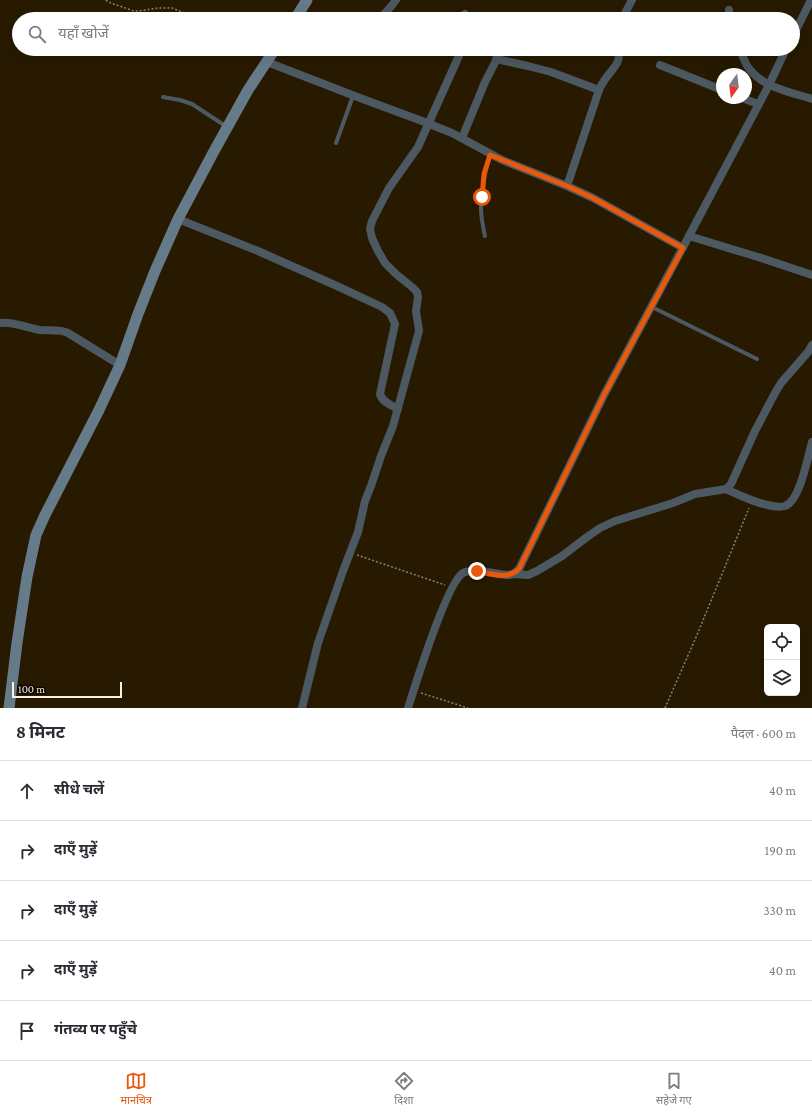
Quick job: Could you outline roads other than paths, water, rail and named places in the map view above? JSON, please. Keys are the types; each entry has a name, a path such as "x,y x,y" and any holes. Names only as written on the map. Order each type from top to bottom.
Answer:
{"street":[{"path":"300,12 307,0"},
{"path":"385,12 396,0"},
{"path":"626,12 632,0"},
{"path":"800,22 811,0"},
{"path":"9,708 27,577 36,535 120,365 155,271 178,219 248,90 271,56"},
{"path":"302,708 318,643 358,532 365,501 372,486 398,409 419,331 416,311 418,297 417,292 385,263 372,238 370,229 376,211 418,147 459,56"},
{"path":"462,138 498,56"},
{"path":"567,186 602,82 616,64 619,56"},
{"path":"743,56 747,66 755,76 769,85 812,99"},
{"path":"513,574 519,569 525,559 601,402 769,85 783,56"},
{"path":"496,59 551,72 599,90"},
{"path":"267,62 452,133 490,155 593,198 683,248"},
{"path":"660,65 716,88"},
{"path":"752,102 758,104"},
{"path":"178,219 265,254 390,312 395,324 380,394 384,401 398,409"},
{"path":"689,236 812,275"},
{"path":"0,323 13,323 39,330 62,330 120,365"},
{"path":"726,489 731,484 755,431 775,393 781,383 808,352 812,345"},
{"path":"408,708 413,690 452,587 463,573 469,571 502,575 528,575 537,572 600,528 695,494 726,489 752,501 784,506 790,503 798,489 808,461 812,442"}],"lane":[{"path":"163,96 192,104 228,127"},
{"path":"336,143 353,96"},
{"path":"485,236 481,208 484,174 490,155"},
{"path":"652,307 757,359"}]}
